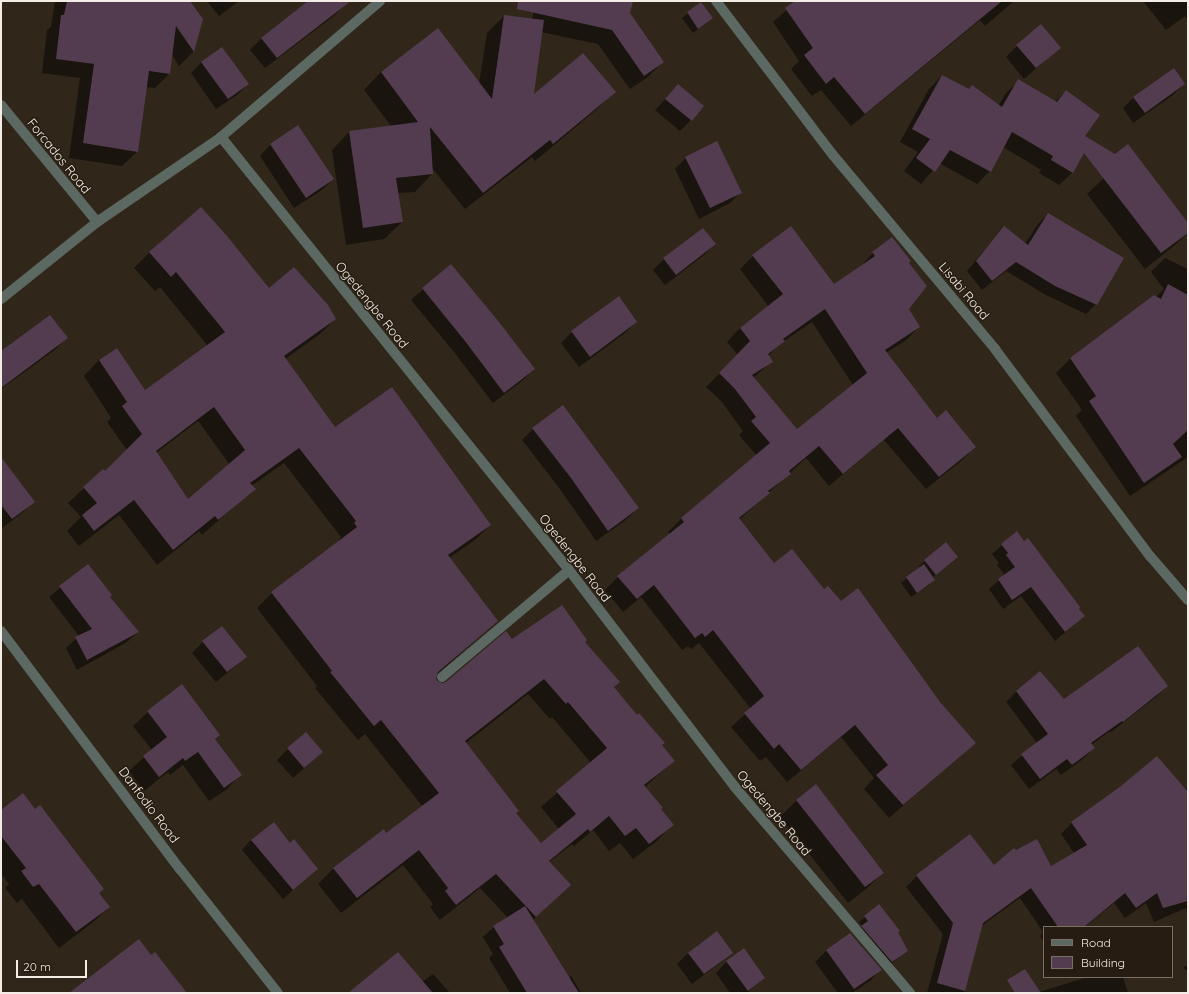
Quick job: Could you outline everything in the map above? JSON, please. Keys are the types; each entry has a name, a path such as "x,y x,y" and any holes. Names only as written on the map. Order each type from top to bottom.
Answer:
{"street":[{"path":"1,299 97,222 221,137 380,1"},
{"name":"Lisabi Road","path":"716,1 833,155 995,349 1150,556 1188,600"},
{"name":"Forcados Road","path":"1,106 97,222"},
{"name":"Ogedengbe Road","path":"221,137 569,570 734,786 910,993"},
{"path":"442,677 569,570"},
{"name":"Danfodio Road","path":"1,631 180,869 278,993"}],"building":[{"path":"67,1 190,1 203,19 194,52 176,26 170,74 149,71 138,152 83,143 94,64 56,59 61,15 64,15"},
{"path":"308,1 351,1 277,58 261,38"},
{"path":"518,1 633,1 630,13 664,62 644,76 612,30 517,9"},
{"path":"795,1 1002,1 865,114 834,77 826,84 804,55 813,48 785,8"},
{"path":"701,2 713,18 698,29 687,12"},
{"path":"504,15 544,20 534,94 583,53 616,92 553,144 550,140 483,193 430,127 433,174 396,178 403,222 363,228 349,131 418,122 381,72 438,28 492,99"},
{"path":"1041,24 1061,48 1036,68 1016,45"},
{"path":"222,47 249,84 228,99 201,62"},
{"path":"1174,68 1185,84 1145,113 1133,97"},
{"path":"942,75 969,89 972,85 1002,107 1018,79 1057,102 1066,90 1100,115 1085,136 1115,154 1128,144 1188,223 1188,233 1161,253 1084,153 1073,173 1051,160 1053,156 1012,132 991,172 950,150 935,172 916,158 930,139 912,129"},
{"path":"678,84 704,106 692,121 665,99"},
{"path":"298,125 334,179 306,198 270,144"},
{"path":"717,141 742,193 710,208 685,157"},
{"path":"201,207 227,236 269,288 294,267 328,305 336,319 284,356 335,427 392,387 491,525 448,555 498,621 438,672 436,678 437,681 443,683 446,682 506,631 512,639 562,605 587,640 585,642 620,682 614,687 637,715 639,713 665,743 662,745 675,761 644,785 663,808 661,809 674,825 649,844 636,828 625,836 609,816 590,832 588,829 549,861 571,885 536,917 496,874 456,905 445,891 448,888 419,850 357,898 333,868 384,829 386,833 439,793 381,720 374,726 330,672 332,671 271,592 357,527 354,523 356,521 299,448 250,483 256,489 218,520 215,516 173,550 134,500 94,531 82,515 97,503 83,487 103,469 105,471 142,434 122,406 127,402 99,360 117,348 145,390 225,332 176,272 171,277 149,252","holes":["214,407 245,450 188,499 156,451","544,679 566,704 568,702 607,748 556,791 576,814 541,843 516,813 519,811 465,741"]},
{"path":"1048,213 1124,258 1097,305 1055,286 1016,262 992,281 976,261 1004,226 1028,245"},
{"path":"791,226 834,284 875,256 872,252 892,237 911,261 909,263 927,286 909,309 920,327 885,350 937,418 946,410 976,447 939,477 898,428 843,474 819,446 789,471 791,474 768,491 770,493 739,518 774,563 792,549 824,589 828,586 841,601 858,588 940,702 976,743 903,805 876,775 888,765 855,725 801,770 779,744 774,749 744,713 764,696 713,630 705,637 702,633 695,638 654,585 637,599 617,576 684,522 681,518 770,443 751,421 756,417 735,389 719,373 750,341 740,328 783,294 752,255","holes":["825,309 867,373 797,429 752,375 773,362 768,354 785,341 783,339"]},
{"path":"703,228 716,244 676,275 663,258"},
{"path":"451,264 499,322 535,369 504,393 465,341 422,288"},
{"path":"1168,284 1188,295 1188,430 1173,444 1182,457 1144,483 1089,401 1096,396 1070,358 1154,295 1161,299"},
{"path":"619,296 637,322 590,357 571,331"},
{"path":"50,315 68,338 1,388 1,351"},
{"path":"563,405 639,508 608,531 571,478 532,428"},
{"path":"1,457 35,502 12,519 1,505"},
{"path":"1017,531 1024,541 1028,538 1080,607 1079,609 1085,616 1065,632 1031,587 1012,600 998,579 1015,567 1006,555 1008,553 1001,544"},
{"path":"946,542 958,557 936,575 924,560"},
{"path":"88,564 112,595 110,597 139,632 87,660 75,637 92,629 59,586"},
{"path":"924,564 935,580 917,593 906,577"},
{"path":"222,626 247,657 227,672 202,641"},
{"path":"1138,646 1168,686 1123,722 1122,721 1091,743 1095,748 1072,765 1067,759 1040,779 1021,754 1048,734 1016,691 1040,671 1064,699"},
{"path":"182,684 220,735 215,739 242,775 224,788 198,752 185,761 183,758 159,777 143,756 167,737 147,711"},
{"path":"306,732 323,752 304,768 287,748"},
{"path":"1157,756 1188,792 1188,901 1163,908 1157,893 1136,908 1125,893 1085,926 1057,926 1031,888 983,923 965,991 937,983 953,923 916,875 970,834 994,865 1014,848 1016,850 1037,839 1051,866 1087,845 1071,822 1121,786"},
{"path":"816,784 884,873 865,887 796,800"},
{"path":"23,793 35,809 40,805 104,889 99,893 110,907 76,932 39,884 33,887 21,871 26,868 1,836 1,810"},
{"path":"274,822 290,843 294,839 318,869 293,890 251,840"},
{"path":"879,904 900,931 898,932 908,951 892,962 861,926 868,921 864,916"},
{"path":"525,906 579,993 527,993 499,947 504,944 493,926"},
{"path":"717,931 733,953 704,974 688,953"},
{"path":"850,933 882,970 854,989 826,950"},
{"path":"139,939 151,955 155,952 187,993 69,993"},
{"path":"744,948 765,978 748,991 726,961"},
{"path":"398,952 433,993 348,993"},
{"path":"1025,969 1041,993 1015,993 1007,980"}]}
